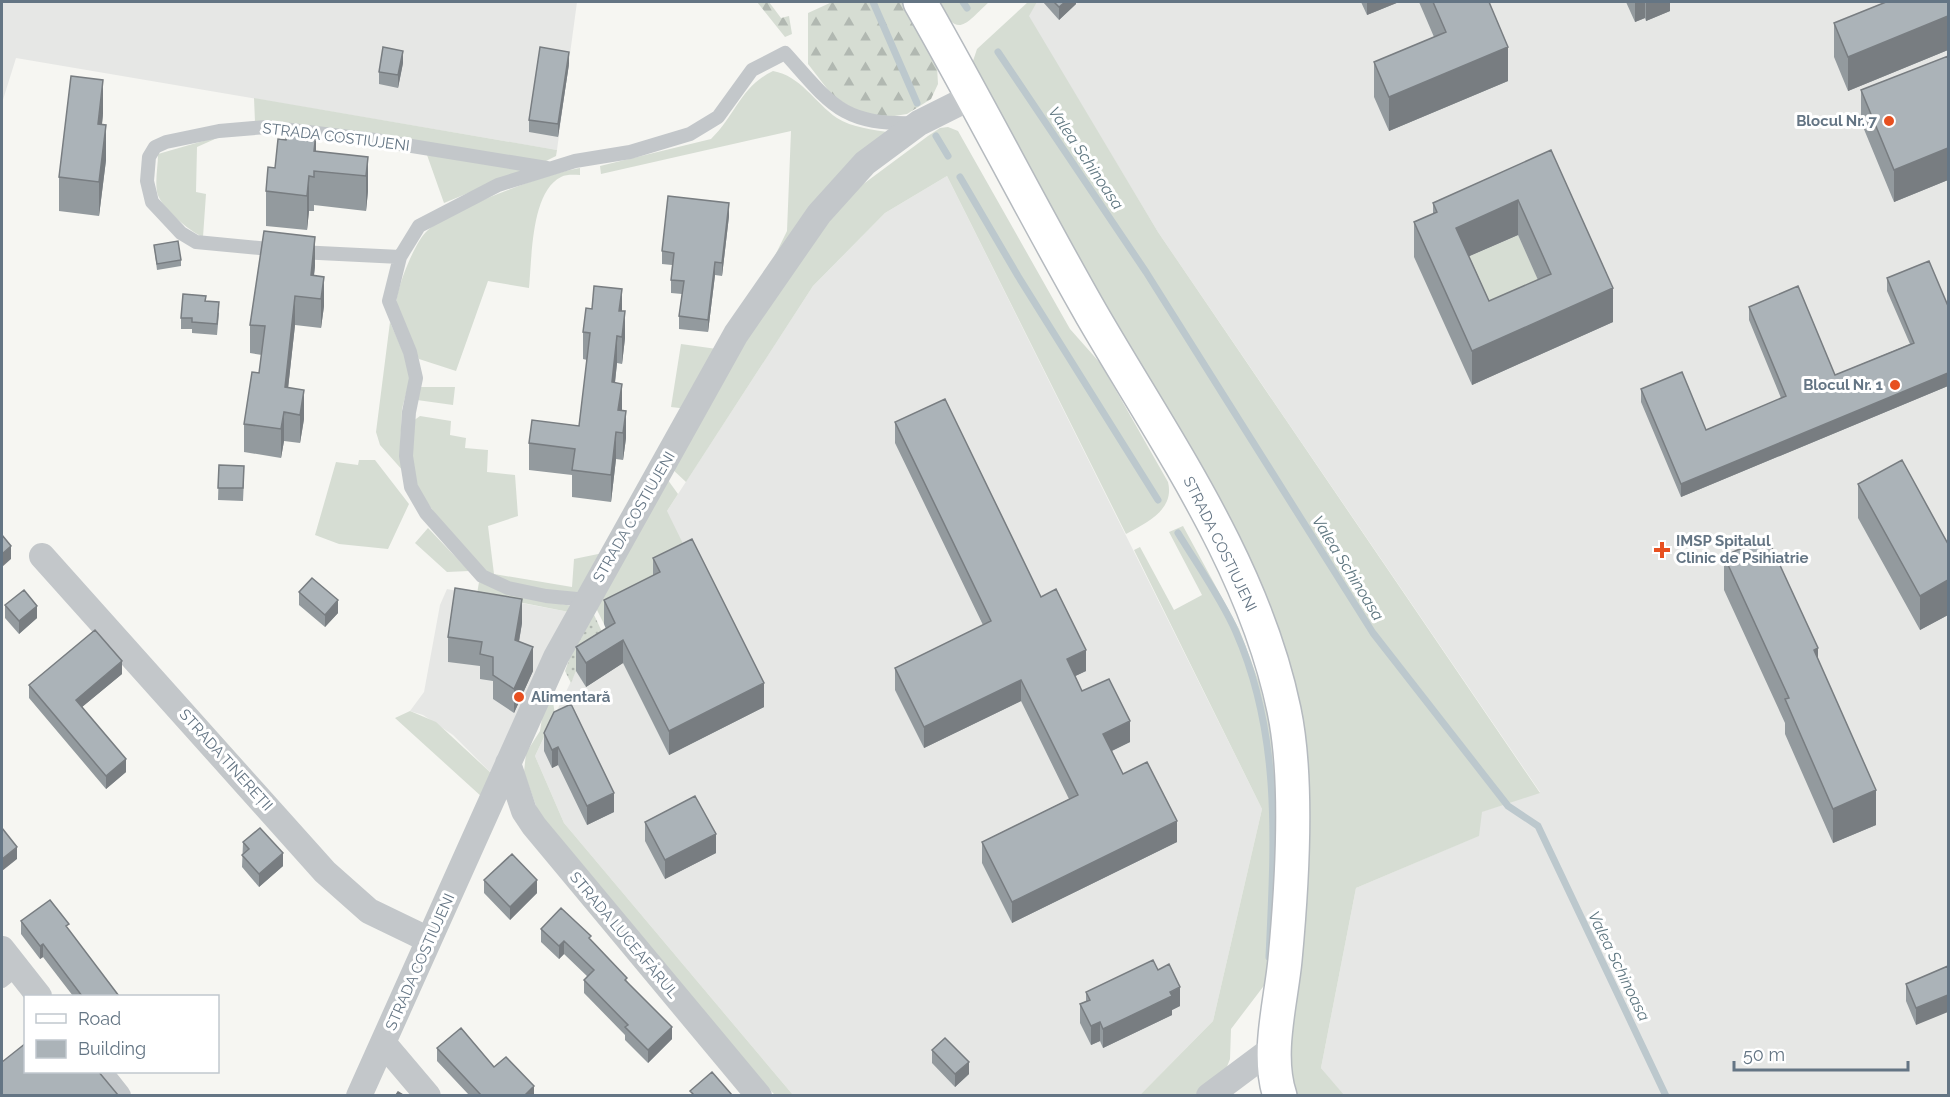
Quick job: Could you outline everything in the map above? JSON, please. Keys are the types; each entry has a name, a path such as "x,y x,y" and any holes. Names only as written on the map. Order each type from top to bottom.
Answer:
{"street":[{"name":"STRADA COSTIUJENI","path":"920,2 1091,312 1199,497 1250,598 1273,668 1288,728 1292,827 1287,941 1277,1073"},
{"name":"STRADA COSTIUJENI","path":"359,1095 384,1044 556,657 736,334 819,214 865,164 919,123 971,97"},
{"name":"STRADA TINEREȚII","path":"42,556 325,872 369,911 429,940"},
{"name":"STRADA LUCEAFĂRUL","path":"508,764 524,811 534,826 759,1095"},
{"path":"7,966 38,995"},
{"path":"384,1044 428,1095"},
{"path":"101,1073 118,1095"},
{"path":"1209,1095 1277,1073"}],"lane":[{"name":"STRADA COSTIUJENI","path":"587,600 546,596 508,588 482,576 426,513 411,487 406,456 409,412 416,378 410,352 389,301 400,257 419,226 498,185 575,161 630,152 690,134 718,117 752,70 785,53 826,98 847,115 884,124 919,123"},
{"name":"STRADA COSTIUJENI","path":"400,257 347,256 196,242 181,233 152,202 147,181 149,157 155,147 166,142 219,131 266,127 375,140 552,168"}],"shaded area":[{"path":"2,2 577,2 557,150 16,58 2,103"},
{"name":"IMSP Spitalul Clinic de Psihiatrie","path":"1037,2 1948,2 1948,1095 1344,1096 1321,1068 1356,888 1478,836 1481,812 1540,792 1158,232 1028,16"},
{"path":"947,176 1262,809 1213,1021 1140,1095 793,1095 564,823 535,756 576,671 614,646 604,624 667,511 813,286 885,213"},
{"path":"447,589 569,612 492,774 453,735 423,715 410,711 424,692 440,605"}],"green space":[{"path":"757,2 769,2 781,18 789,16 792,34 785,37"},
{"path":"832,2 902,2 937,66 938,84 931,99 907,114 882,118 853,109 832,95 808,64 808,13"},
{"path":"934,2 989,2 961,25 950,20"},
{"path":"1028,2 1037,2 1029,16 1158,232 1540,793 1482,812 1479,836 1356,888 1321,1068 1344,1095 1290,1095 1292,710 972,64 977,49"},
{"path":"773,71 792,78 837,118 856,126 891,133 767,272 787,231 791,131 601,174 600,166 711,139 745,93"},
{"path":"254,98 557,150 556,156 544,162 255,122"},
{"path":"948,127 958,131 1070,329 1101,364 1168,482 1169,492 1163,508 1150,520 1126,534 947,176 885,213 813,286 686,482 670,467 747,336 821,223 862,185 928,136 940,128"},
{"path":"224,135 197,147 196,192 206,194 203,237 176,218 159,198 156,183 158,154"},
{"path":"427,155 526,169 444,203"},
{"path":"580,168 580,175 561,177 551,185 544,196 535,226 529,288 488,281 456,371 419,359 402,324 396,304 408,265 428,230 457,212 500,193"},
{"path":"1518,235 1551,308 1489,336 1456,262"},
{"path":"390,322 407,361 410,378 402,409 400,451 404,472 380,445 376,432"},
{"path":"681,344 717,349 688,409 671,407"},
{"path":"420,387 455,387 453,405 417,400"},
{"path":"420,416 451,421 450,435 466,438 465,448 488,450 487,472 515,475 518,516 488,526 494,574 572,587 574,559 603,553 583,593 531,588 501,581 480,565 453,536 420,491 414,474 413,421"},
{"path":"359,460 375,460 409,504 388,549 339,544 315,535 336,462 358,465"},
{"path":"665,476 678,494 667,511 692,562 604,624 592,600"},
{"path":"1183,526 1239,629 1259,682 1273,739 1279,795 1278,906 1266,983 1231,1029 1230,1059 1224,1074 1200,1095 1140,1095 1213,1021 1262,809 1134,550 1140,547 1174,610 1202,595 1169,532"},
{"path":"428,528 469,571 447,572 415,543"},
{"path":"479,582 521,597 572,606 569,612 477,594"},
{"path":"589,604 610,649 576,671 571,683 565,671"},
{"path":"550,685 555,714 535,756 564,823 793,1095 775,1095 762,1082 546,834 524,772 526,753 540,731 546,692"},
{"path":"410,711 436,722 492,774 482,797 395,718"}],"building":[{"path":"1054,2 1065,2 1059,7"},
{"path":"1433,2 1489,2 1508,47 1389,97 1374,62 1446,32"},
{"path":"1886,2 1948,2 1948,16 1848,57 1834,23"},
{"path":"383,47 403,51 398,75 379,72"},
{"path":"540,47 569,52 558,124 529,120"},
{"path":"1948,56 1948,148 1894,170 1861,90"},
{"path":"71,76 103,80 98,124 106,125 99,182 59,177"},
{"path":"287,130 316,133 314,151 368,157 366,176 314,171 314,177 309,176 307,196 266,191 268,167 275,168 278,139 286,140"},
{"path":"1551,150 1613,288 1472,351 1414,222 1437,212 1433,203","holes":["1518,200 1551,274 1489,301 1456,228"]},
{"path":"668,196 729,203 722,263 715,262 708,320 679,316 684,281 671,280 674,253 662,251"},
{"path":"264,231 315,237 311,275 324,277 321,299 295,296 285,387 304,390 300,415 284,412 281,429 244,424 252,372 259,373 265,326 250,325"},
{"path":"178,241 181,260 157,264 154,245"},
{"name":"Blocul Nr. 1","path":"1929,261 1948,306 1948,373 1681,484 1641,389 1682,372 1706,430 1786,396 1749,307 1798,286 1835,375 1914,343 1887,278"},
{"path":"594,286 622,289 619,311 625,311 622,337 617,336 612,382 622,384 618,410 626,411 623,433 616,432 611,475 572,470 575,449 529,443 532,420 579,426 590,333 583,332 586,308 592,309"},
{"path":"183,294 206,296 205,301 219,302 217,324 192,322 192,318 181,318"},
{"path":"945,399 1041,597 1056,589 1086,650 1067,659 1082,691 1109,679 1130,721 1103,734 1123,774 1147,762 1177,821 1012,902 982,842 1078,795 1021,680 924,727 895,668 991,621 895,422"},
{"path":"1902,460 1948,544 1948,580 1920,596 1858,484"},
{"path":"219,465 244,466 243,488 218,488"},
{"path":"2,535 11,546 2,554"},
{"path":"1767,537 1818,648 1814,650 1876,790 1833,809 1785,699 1789,698 1724,556"},
{"path":"692,539 764,683 669,731 623,640 586,663 576,647 615,623 604,600 660,572 653,558"},
{"path":"312,578 338,600 325,615 299,592"},
{"path":"455,588 522,599 515,640 533,647 514,689 493,675 493,657 480,654 482,642 448,637"},
{"path":"24,590 37,606 19,621 5,605"},
{"path":"95,630 122,661 76,700 126,759 106,776 29,685"},
{"path":"571,704 614,793 587,806 558,747 552,750 544,733 554,712"},
{"path":"695,796 716,834 665,860 645,822"},
{"path":"2,828 17,847 2,859"},
{"path":"260,828 283,853 259,874 242,855 249,849 243,842"},
{"path":"512,854 537,880 510,907 484,880"},
{"path":"50,900 69,924 66,926 118,995 81,995 43,944 40,946 21,921"},
{"path":"561,908 591,936 589,938 627,978 625,980 672,1027 648,1050 625,1027 628,1025 584,980 594,970 564,941 559,946 541,929"},
{"path":"1153,960 1158,970 1169,964 1180,987 1170,992 1172,996 1103,1029 1100,1022 1091,1026 1080,1004 1090,1000 1086,992"},
{"path":"1948,966 1948,995 1916,1008 1906,984"},
{"path":"461,1028 494,1067 506,1057 534,1086 526,1094 528,1095 481,1095 437,1048"},
{"path":"945,1038 969,1062 955,1074 932,1050"},
{"path":"24,1045 24,1073 100,1073 118,1095 2,1095 2,1062"},
{"path":"712,1072 732,1095 694,1095 690,1091"}],"waterway":[{"path":"873,2 917,103"},
{"name":"Valea Schinoasa","path":"963,2 967,8"},
{"name":"Valea Schinoasa","path":"998,52 1146,272 1373,633 1508,806 1538,826 1666,1096"},
{"path":"936,136 948,156"},
{"path":"960,177 1018,276 1158,500"},
{"path":"1178,533 1230,619 1251,671 1261,711 1272,793 1269,957"}],"place":[{"name":"Blocul Nr. 7","path":"1889,121"},
{"name":"Blocul Nr. 1","path":"1895,385"},
{"name":"IMSP Spitalul Clinic de Psihiatrie","path":"1662,550"},
{"name":"Alimentară","path":"519,697"}]}
